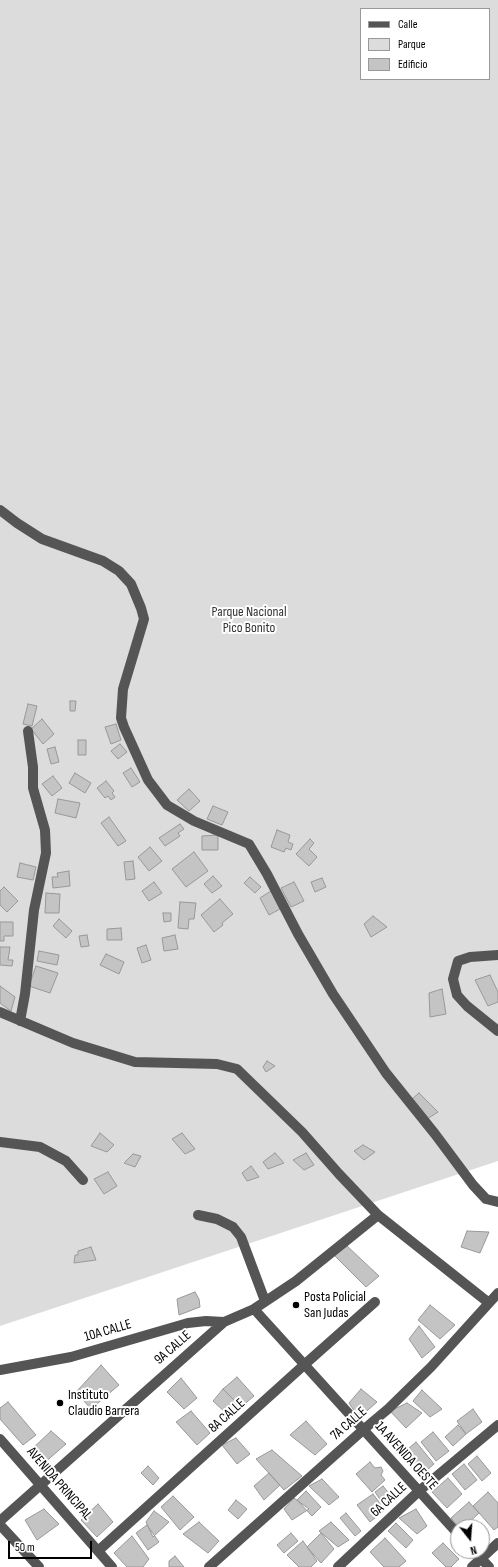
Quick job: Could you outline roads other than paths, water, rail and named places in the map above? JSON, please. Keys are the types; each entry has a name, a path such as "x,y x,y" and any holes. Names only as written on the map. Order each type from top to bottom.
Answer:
{"street":[{"path":"0,510 42,539 103,561 119,571 131,584 144,619 123,689 121,718 148,780 167,805 194,822 249,844 267,874 298,934 333,994 386,1073 435,1134 473,1185 486,1199 498,1202"},
{"path":"20,1021 25,994 34,910 46,853 45,830 33,788 33,767 28,731"},
{"path":"498,955 470,957 458,961 453,979 457,995 467,1006 498,1031"},
{"path":"0,1012 73,1043 135,1062 217,1064 237,1069 302,1132 378,1215 489,1303"},
{"path":"0,1142 40,1147 66,1161 83,1180"},
{"path":"198,1215 216,1219 233,1227 242,1237 265,1301"},
{"name":"9A CALLE","path":"0,1521 224,1322 254,1308 296,1281 378,1215"},
{"name":"7A CALLE","path":"209,1567 388,1409 498,1293"},
{"name":"8A CALLE","path":"98,1552 375,1302"},
{"name":"1A AVENIDA OESTE","path":"254,1308 450,1525"},
{"name":"10A CALLE","path":"0,1370 71,1357 188,1323 206,1321 224,1322"},
{"name":"6A CALLE","path":"338,1567 419,1491 498,1425"},
{"name":"AVENIDA PRINCIPAL","path":"0,1439 41,1484 112,1567"},
{"path":"0,1525 39,1567"},
{"path":"490,1551 498,1544"},
{"path":"472,1567 481,1559 489,1567"}],"place":[{"name":"Posta Policial San Judas","path":"296,1305"},
{"name":"Instituto Claudio Barrera","path":"60,1403"}],"park label":[{"name":"Parque Nacional Pico Bonito","path":"249,620"}]}
